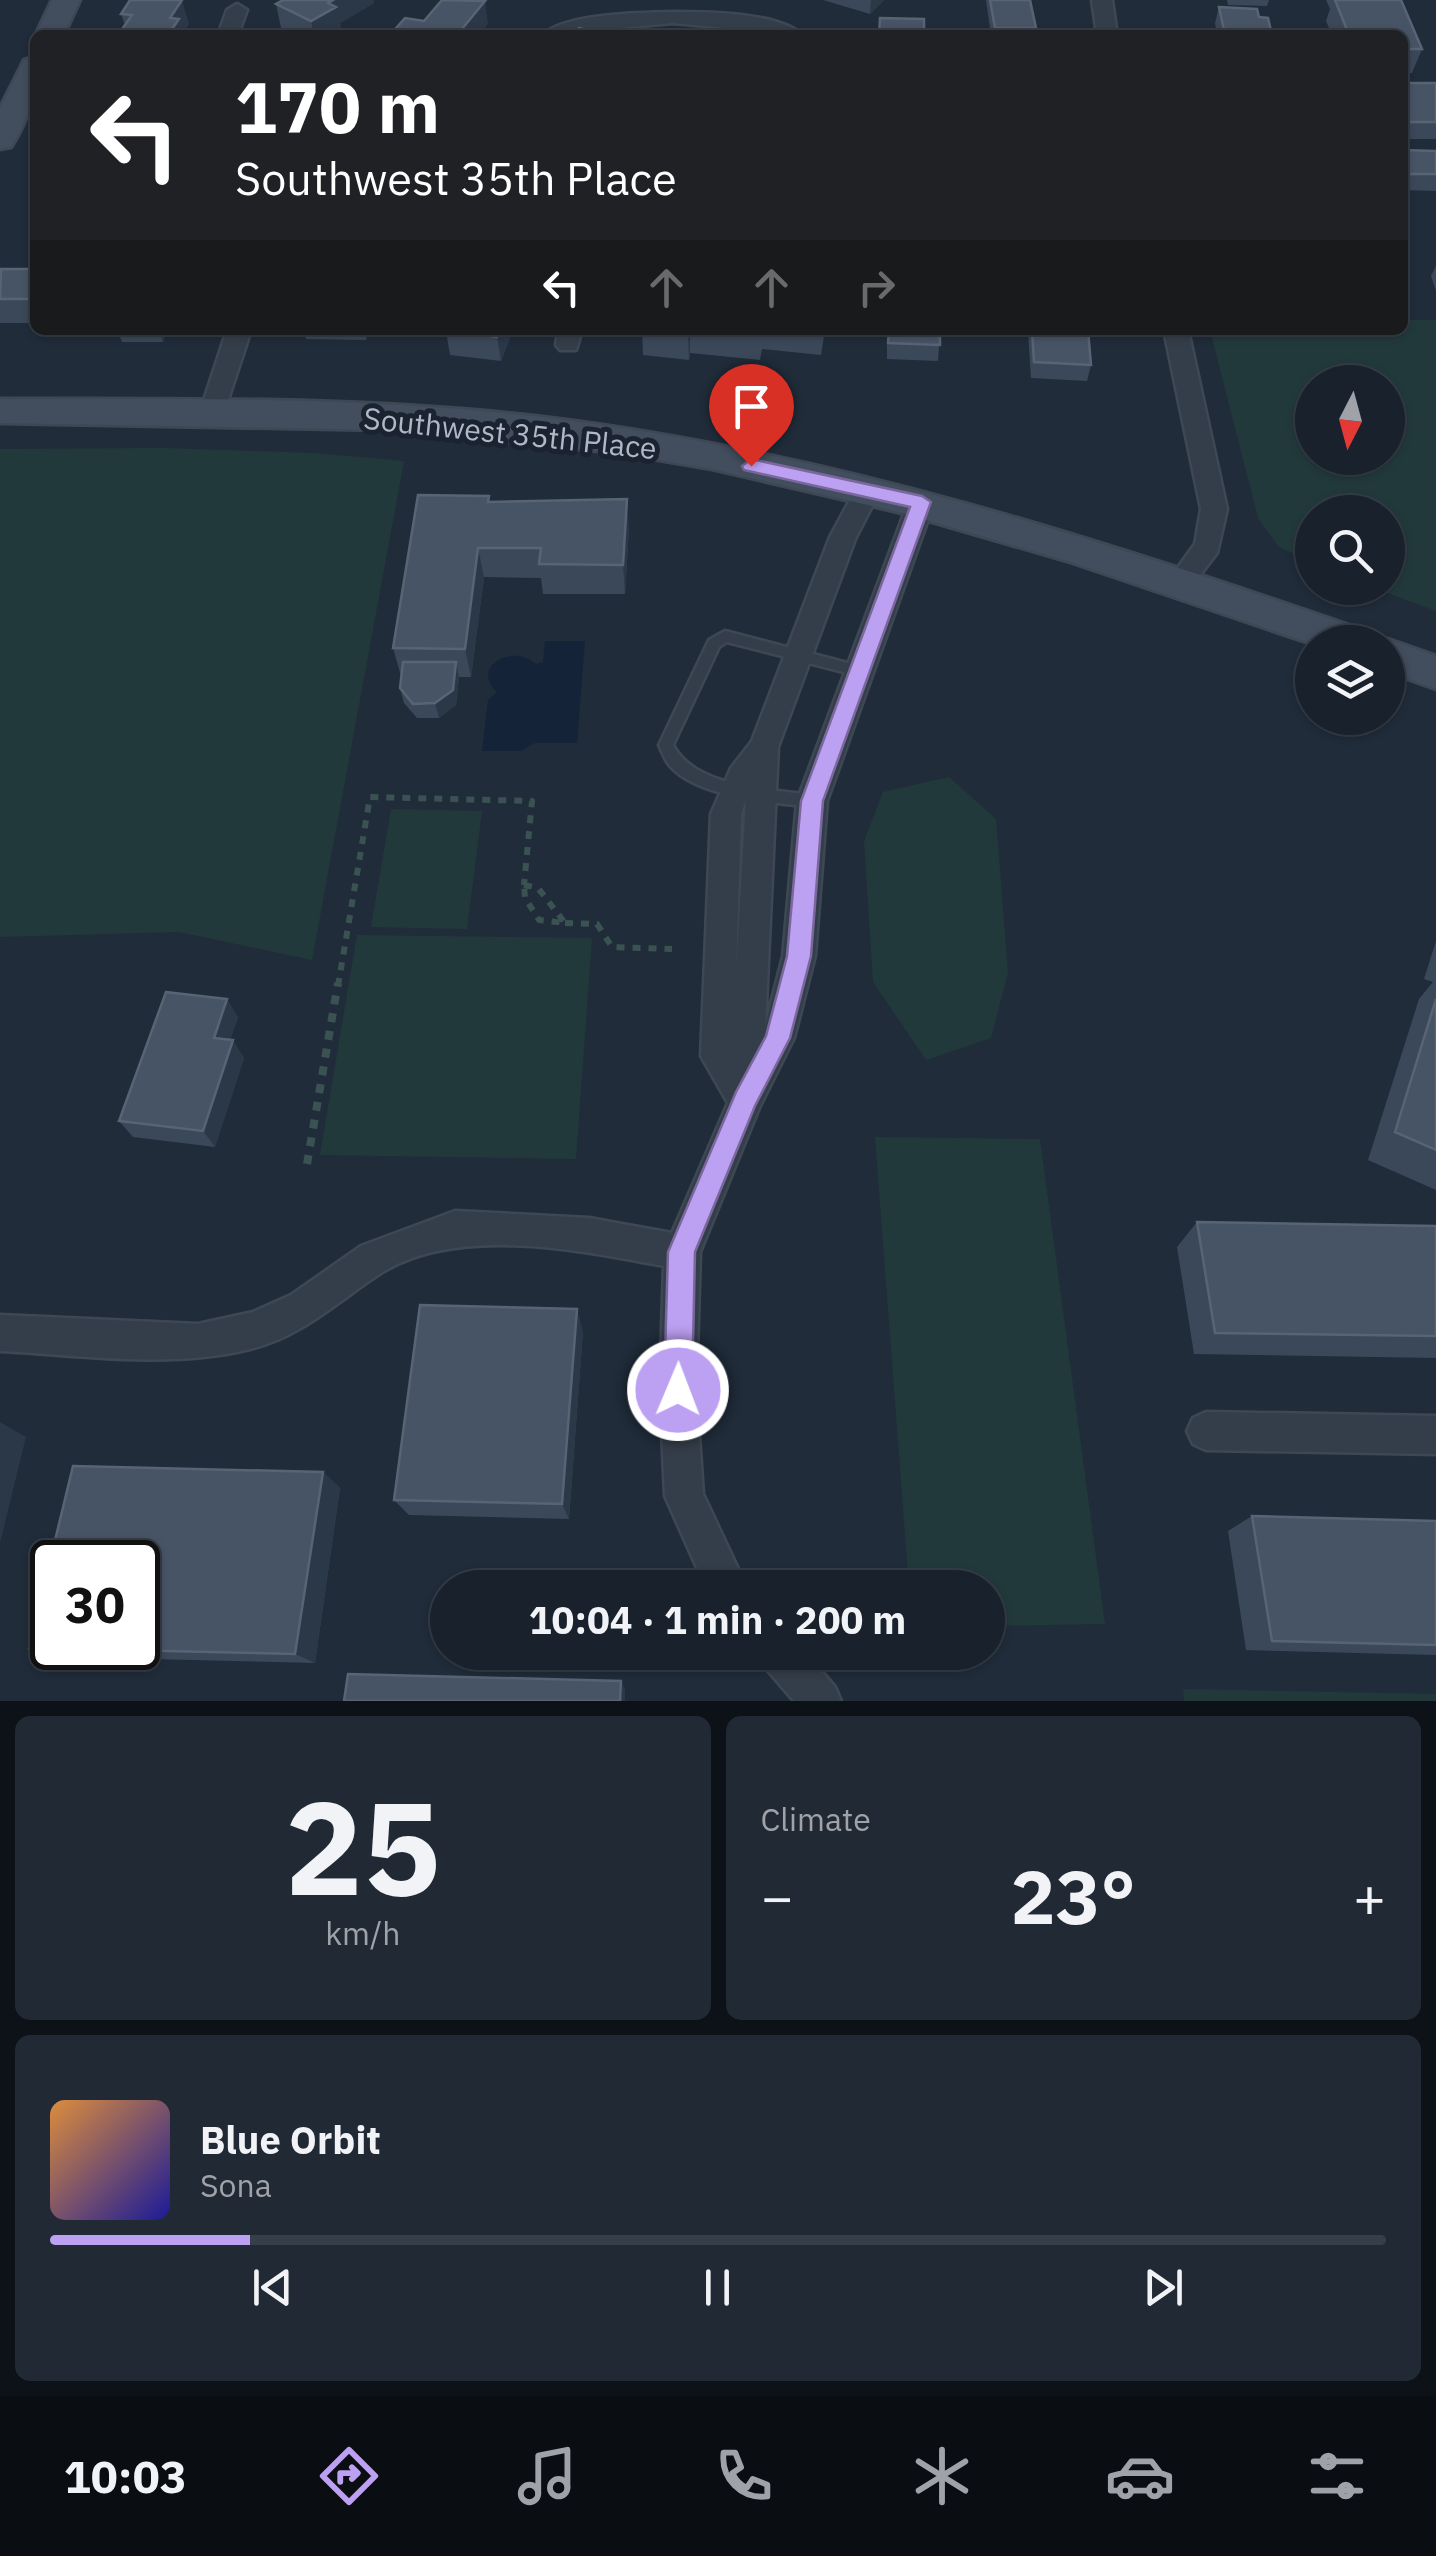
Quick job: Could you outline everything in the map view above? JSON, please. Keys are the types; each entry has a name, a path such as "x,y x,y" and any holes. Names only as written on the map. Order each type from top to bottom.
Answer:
{"street":[{"path":"52,30 66,0"},
{"path":"1102,0 1107,30"},
{"path":"230,30 237,10"},
{"path":"570,30 606,20 724,19 768,23 782,30"},
{"path":"0,140 30,77"},
{"path":"212,412 237,335"},
{"path":"1177,335 1214,509 1208,546 1181,581"},
{"name":"Southwest 35th Place","path":"0,410 212,412 470,424 618,440 922,502 1181,581 1304,625"},
{"path":"745,1100 757,871 750,792 844,537 867,491"},
{"path":"719,1570 684,1496 678,1390 682,1252 745,1100 778,1038 799,956 812,801 922,502"},
{"path":"1405,662 1436,673"},
{"path":"745,1100 718,1056 726,814 750,792"},
{"path":"757,871 806,876"},
{"path":"0,1333 198,1342 254,1330 304,1308 373,1258 455,1228 589,1235 682,1252"},
{"path":"1206,1431 1436,1435"},
{"path":"793,1670 820,1701"}],"lane":[{"path":"812,801 750,792 681,771 669,759 666,746 714,644 725,636 858,671"}],"path":[{"path":"307,1164 370,797 532,801 524,885 525,898 539,920 597,924 612,947 672,950"},
{"path":"524,885 538,888 565,922"}],"green space":[{"path":"1408,320 1436,320 1436,611 1405,600 1405,495 1295,495 1295,554 1278,546 1258,518 1211,335 1408,335"},
{"path":"162,448 314,453 404,461 312,960 179,932 0,937 0,449"},
{"path":"949,777 996,819 1008,973 991,1038 926,1060 873,982 864,841 883,792"},
{"path":"391,809 482,811 467,929 371,927"},
{"path":"357,935 592,938 576,1159 320,1155"},
{"path":"875,1137 1040,1139 1105,1624 1005,1626 1005,1570 908,1570"},
{"path":"1183,1689 1436,1694 1436,1701 1184,1701"}],"water":[{"path":"545,641 585,641 577,743 535,743 521,751 482,751 488,700 497,692 488,674 491,666 498,660 517,656 536,664 543,662"}],"building":[{"path":"130,0 182,0 170,18 179,19 171,30 122,30 132,15 121,14"},
{"path":"283,0 333,0 328,3 336,7 311,21 276,4"},
{"path":"442,0 485,1 461,30 394,30 405,18 424,21"},
{"path":"990,0 1030,0 1036,28 995,28"},
{"path":"1335,0 1401,0 1422,49 1408,49 1408,30 1347,30"},
{"path":"1219,7 1257,9 1259,17 1268,18 1271,30 1224,30"},
{"path":"880,18 924,19 924,30 879,30"},
{"path":"1408,83 1436,83 1436,122 1408,122"},
{"path":"1408,150 1436,151 1436,174 1408,174"},
{"path":"1,269 30,269 30,299 0,299"},
{"path":"889,335 940,335 940,345 888,343"},
{"path":"1032,335 1088,335 1091,365 1034,362"},
{"path":"418,495 489,496 488,502 627,499 623,565 539,564 541,548 478,548 465,649 393,648"},
{"path":"403,662 456,662 453,690 435,703 413,704 400,688"},
{"path":"166,992 227,999 214,1038 233,1040 203,1131 119,1121"},
{"path":"1436,999 1436,1150 1395,1132"},
{"path":"1197,1222 1436,1226 1436,1336 1215,1333"},
{"path":"420,1305 577,1309 562,1504 394,1500"},
{"path":"73,1466 323,1472 295,1654 160,1651 160,1540 55,1540"},
{"path":"1252,1516 1436,1521 1436,1645 1272,1641"},
{"path":"348,1674 621,1681 620,1701 344,1701"}],"route":[{"path":"678,1390 682,1252 745,1100 778,1038 799,956 812,801 922,502 751,466"}]}
